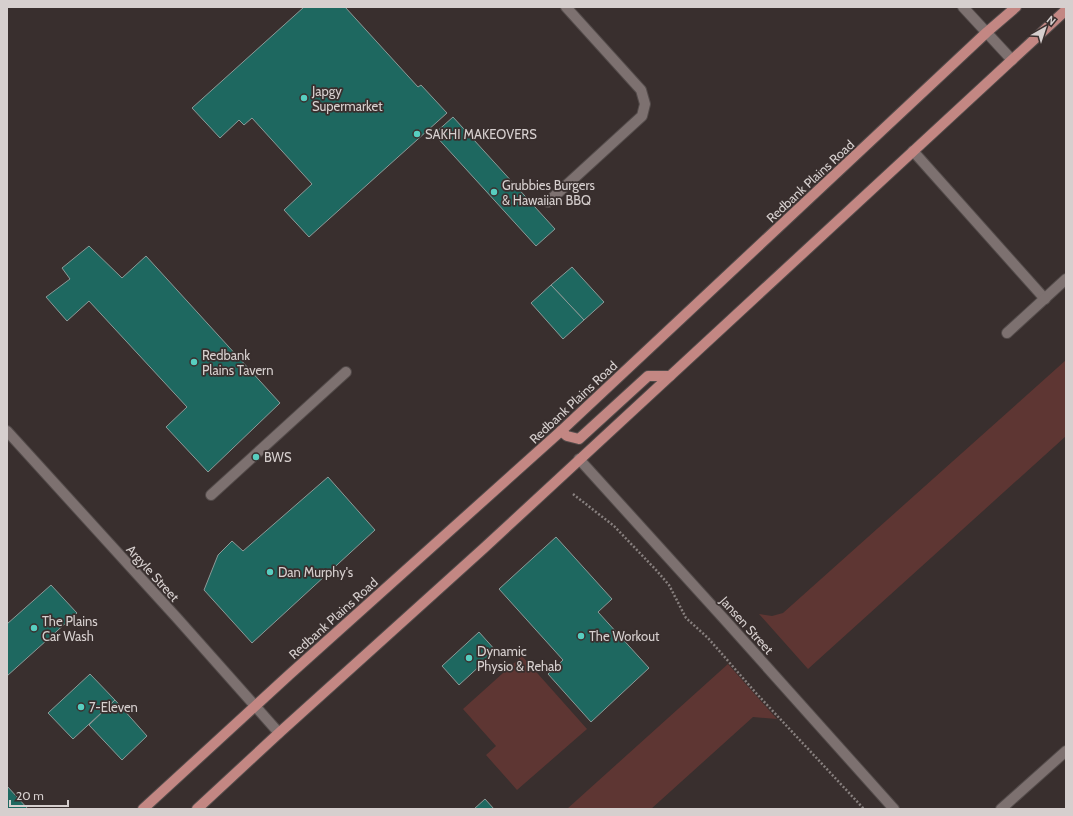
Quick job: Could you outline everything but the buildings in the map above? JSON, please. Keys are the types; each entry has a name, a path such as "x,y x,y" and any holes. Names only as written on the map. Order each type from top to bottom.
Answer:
{"main road":[{"name":"Redbank Plains Road","path":"143,809 254,706 561,431 987,32 1016,7"},
{"path":"197,809 457,572 1066,10"},
{"path":"561,431 567,436 579,439 648,376 670,376"}],"street":[{"path":"548,202 642,116 645,104 641,90 566,7"},
{"path":"963,7 1012,60"},
{"path":"913,151 1045,299"},
{"path":"1007,333 1066,279"},
{"path":"211,495 346,372"},
{"name":"Argyle Street","path":"7,432 177,618 279,733"},
{"name":"Jansen Street","path":"579,459 894,809"},
{"path":"1001,809 1066,751"}],"path":[{"path":"573,494 614,526 657,571 669,585 686,618 708,638 756,693 864,809"}],"shaded area":[{"path":"1066,360 1066,436 808,669 759,614 772,616 783,613"},
{"path":"522,656 587,729 517,790 486,755 496,746 463,709"},
{"path":"728,664 777,719 753,717 651,809 567,809"}],"place":[{"name":"Japgy Supermarket","path":"304,98"},
{"name":"SAKHI MAKEOVERS","path":"417,134"},
{"name":"Grubbies Burgers & Hawaiian BBQ","path":"494,192"},
{"name":"Redbank Plains Tavern","path":"194,362"},
{"name":"BWS","path":"256,457"},
{"name":"Dan Murphy's","path":"270,572"},
{"name":"The Plains Car Wash","path":"34,628"},
{"name":"The Workout","path":"581,636"},
{"name":"Dynamic Physio & Rehab","path":"469,658"},
{"name":"7-Eleven","path":"81,707"}]}
